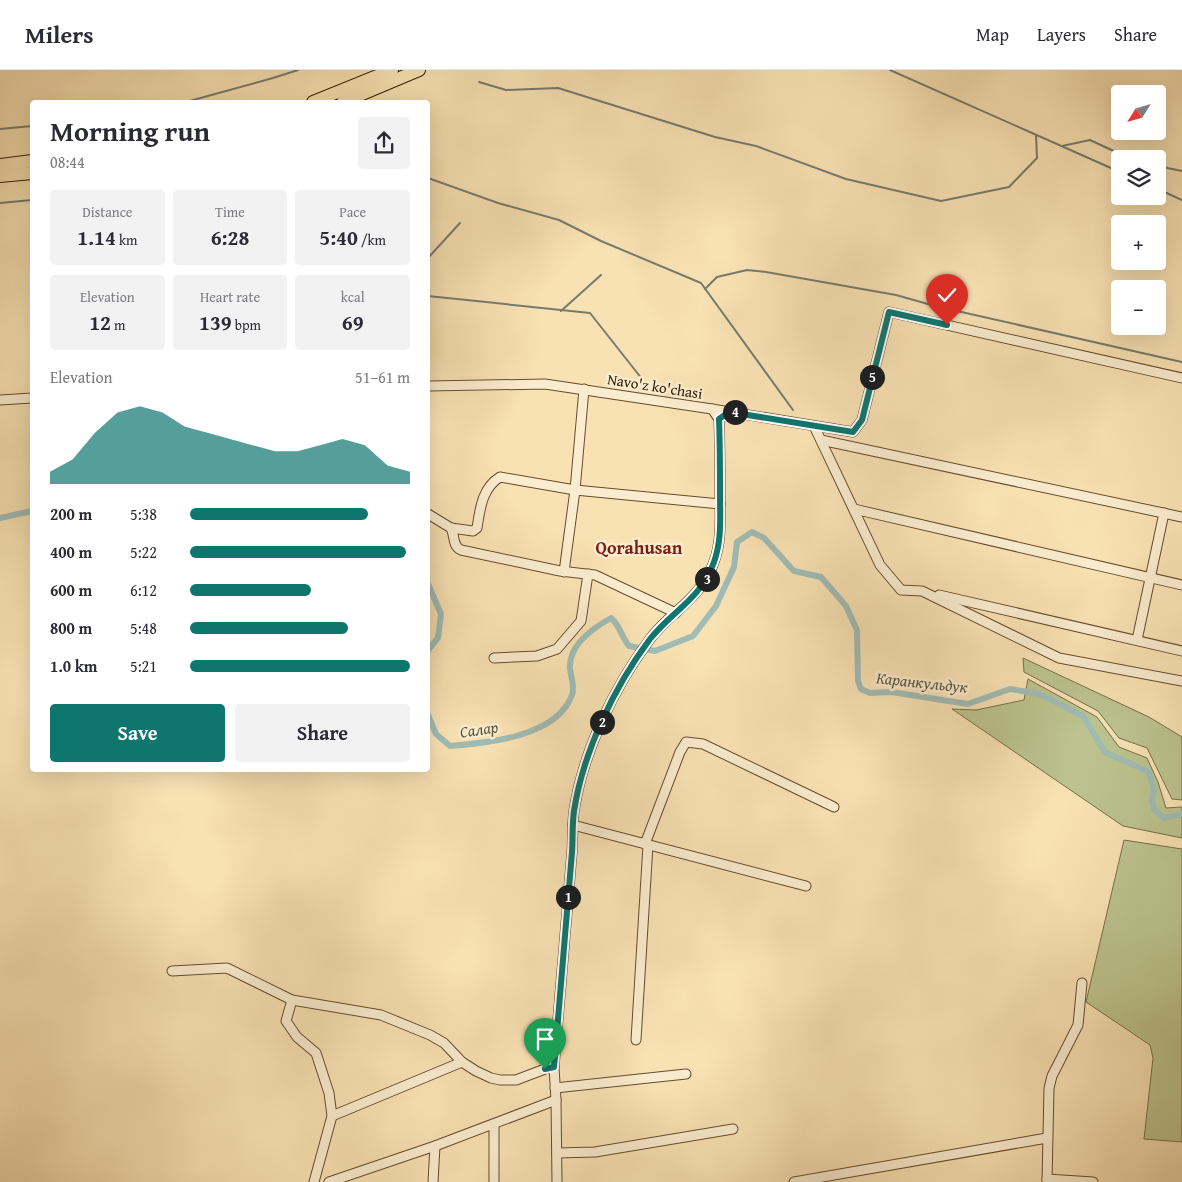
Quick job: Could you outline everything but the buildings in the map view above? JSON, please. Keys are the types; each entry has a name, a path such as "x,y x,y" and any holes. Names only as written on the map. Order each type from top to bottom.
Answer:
{"highway":[{"path":"318,100 392,70"},
{"path":"348,100 419,70"},
{"path":"0,165 30,161"},
{"path":"0,176 30,173"}],"street":[{"path":"712,409 853,432 862,420 889,312 1182,378"},
{"name":"Navo'z ko'chasi","path":"430,386 546,384 712,409 719,419"},
{"path":"564,572 575,490 584,390"},
{"path":"0,400 30,398"},
{"path":"557,1182 554,1067 573,825 582,777 610,703 637,658 651,638 701,589 715,561 721,525 719,419 729,412"},
{"path":"814,426 880,565 901,590 922,591 1182,651"},
{"path":"821,440 1182,517"},
{"path":"430,515 451,528 473,531 477,528 482,498 494,481 500,477 575,490 720,504"},
{"path":"854,509 1182,585"},
{"path":"1137,640 1164,513"},
{"path":"451,528 457,549 564,572 595,574 676,613"},
{"path":"494,658 537,656 557,649 581,621 588,574"},
{"path":"922,591 1059,658 1182,682"},
{"path":"636,1040 647,844 680,752 686,742 704,744 834,807"},
{"path":"573,825 806,886"},
{"path":"172,971 227,968 292,1000 381,1015 430,1035 444,1043 462,1062 476,1071 500,1080 516,1080 554,1067"},
{"path":"1082,982 1078,1025 1052,1076 1049,1088 1047,1180 1093,1182"},
{"path":"292,1000 286,1021 297,1037 316,1053 330,1093 332,1116 314,1182"},
{"path":"332,1116 462,1062"},
{"path":"556,1088 686,1074"},
{"path":"329,1182 435,1146 556,1100"},
{"path":"494,1124 494,1182"},
{"path":"557,1152 595,1152 733,1128"},
{"path":"794,1182 1047,1138"},
{"path":"434,1182 435,1146"}],"green space":[{"path":"1023,658 1149,717 1182,737 1182,800 1172,799 1147,748 1119,738 1098,711 1024,672"},
{"path":"1028,679 1097,717 1119,747 1147,758 1158,782 1166,808 1182,807 1182,838 1123,826 952,709 976,710 1024,700"},
{"path":"1124,840 1182,849 1182,1142 1144,1139 1153,1058 1150,1045 1086,1002"}],"waterway":[{"path":"193,100 298,70"},
{"path":"890,70 1111,168"},
{"path":"479,82 506,90 558,88 715,137 756,146 846,179 941,201 1009,187 1037,158 1036,135"},
{"path":"0,129 30,126"},
{"path":"1062,146 1090,140 1112,150"},
{"path":"1166,168 1182,171"},
{"path":"430,179 498,203 559,220 601,241 701,283 793,410"},
{"path":"1166,193 1182,200"},
{"path":"0,203 30,200"},
{"path":"430,256 460,223"},
{"path":"705,289 717,277 747,270 766,272 896,295 935,306 1182,362"},
{"path":"561,311 601,275"},
{"path":"430,296 590,313 646,384"},
{"name":"Салар","path":"0,518 30,511"},
{"name":"Каранкульдук","path":"430,720 436,734 450,746 501,740 537,729 552,720 564,709 572,695 573,686 570,660 577,645 590,632 611,618 629,646 655,651 693,636 716,606 734,567 737,542 752,532 764,538 794,571 821,577 846,606 857,630 858,681 861,689 870,693 891,692 968,704 1010,689 1040,694 1083,716 1105,752 1149,772 1154,789 1152,800 1154,809 1164,818 1182,814"},
{"name":"Салар","path":"430,589 441,614 438,638 430,648"}],"district":[{"name":"Qorahusan","path":"639,547"}],"route":[{"path":"545,1069 554,1067 574,812 582,777 602,722 621,684 651,638 701,589 715,561 721,525 719,419 729,412 853,432 862,420 889,312 947,325"}]}
